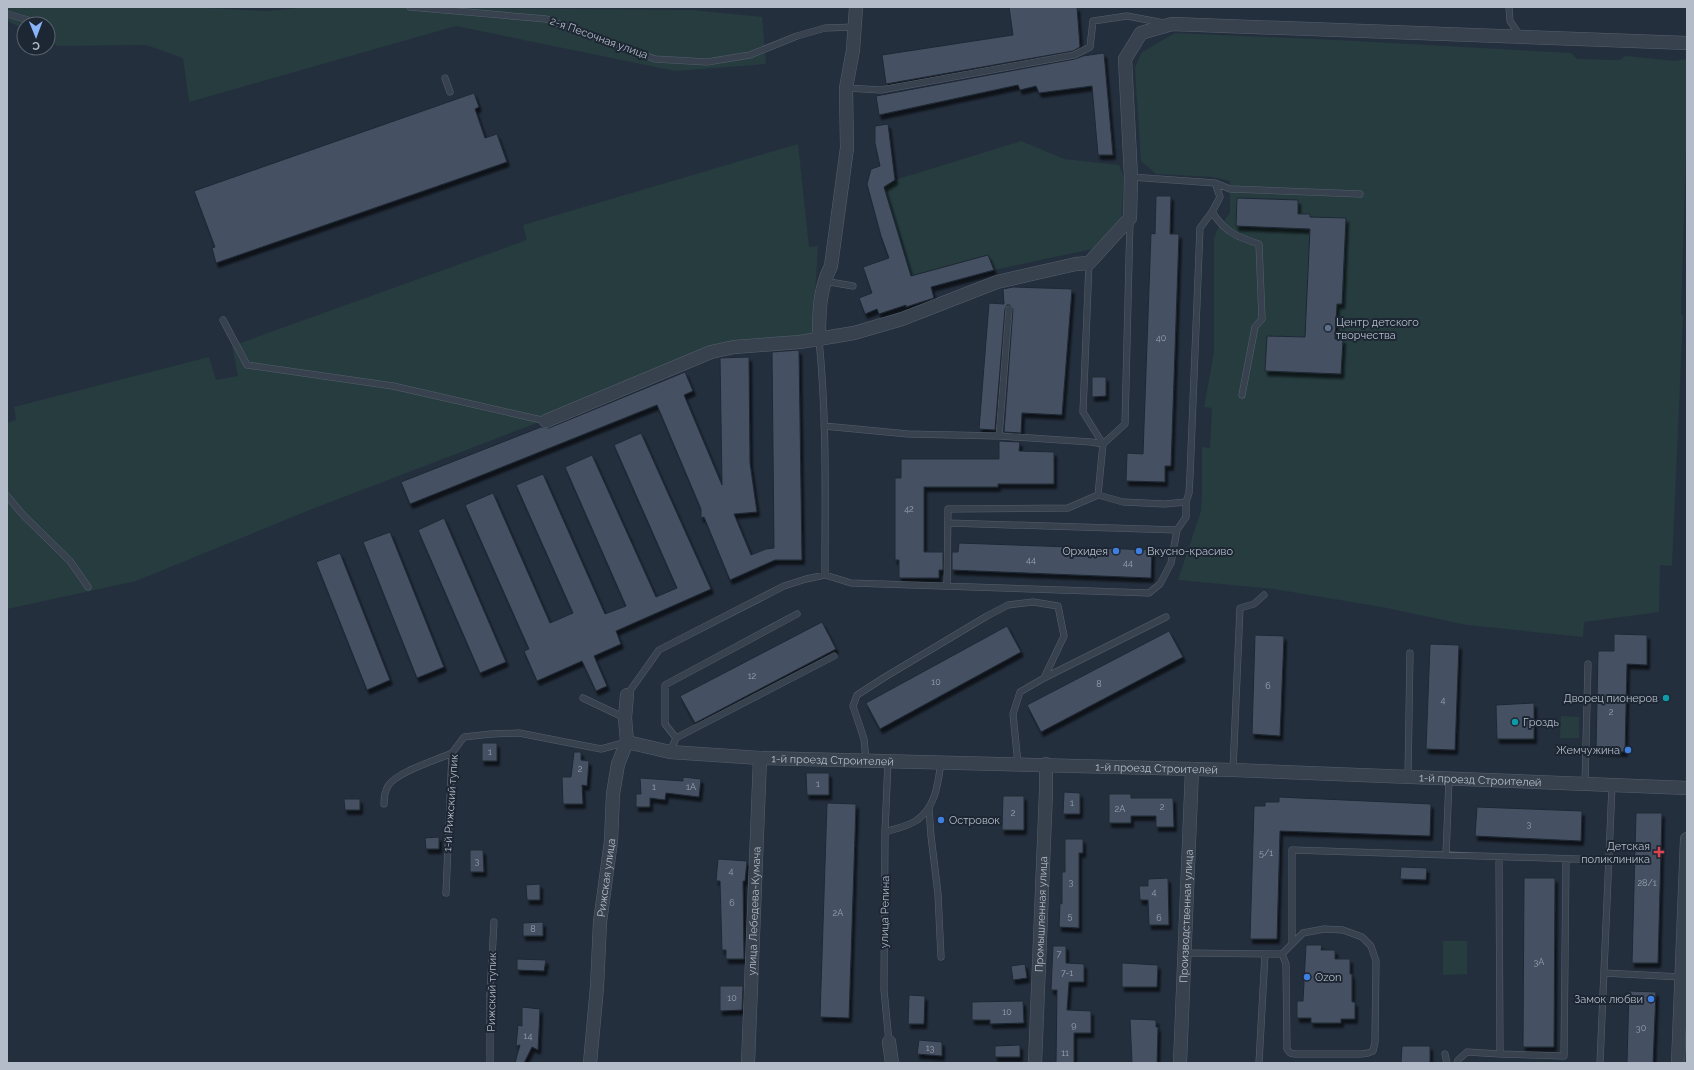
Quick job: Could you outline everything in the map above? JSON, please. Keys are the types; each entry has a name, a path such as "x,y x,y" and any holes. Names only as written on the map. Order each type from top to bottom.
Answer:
{"street":[{"path":"819,340 819,307 824,281 831,266 847,148 846,88 853,50 856,7"},
{"path":"546,421 711,352 734,347 819,340 854,333 902,319 997,282 1076,264 1089,263 1130,218 1131,177 1125,59 1141,33 1172,24 1687,43"},
{"name":"Рижская улица","path":"590,1063 597,987 600,922 611,841 613,794 618,764 627,742 625,718 627,695"},
{"name":"1-й проезд Строителей","path":"627,742 670,752 760,758 1046,764 1233,770 1687,788"},
{"name":"улица Лебедева-Кумача","path":"748,1063 760,758"},
{"name":"Промышленная улица","path":"1035,1063 1046,764"},
{"name":"Производственная улица","path":"1180,1063 1192,769"},
{"path":"1678,1063 1687,839"},
{"name":"улица Репина","path":"889,1042 892,1063"}],"lane":[{"name":"2-я Песочная улица","path":"410,7 546,19 656,58 707,62 750,55 797,36 825,28 855,27"},
{"path":"1509,7 1510,21 1520,37"},
{"path":"846,88 881,90 1074,55 1090,47 1093,21 1127,16 1172,24"},
{"path":"445,78 450,92"},
{"path":"1131,177 1214,183 1230,189 1360,194"},
{"path":"627,695 659,650 784,586 825,575 851,583 1150,593 1160,584 1171,564 1177,530 1186,517 1186,502 1189,492 1190,476 1200,228 1212,212 1220,197 1214,183"},
{"path":"1212,212 1220,225 1239,237 1259,244 1262,318 1255,327 1242,395"},
{"path":"1103,444 1125,424 1130,218"},
{"path":"1089,263 1083,412 1103,444 1098,495"},
{"path":"824,281 853,286"},
{"path":"1000,436 1009,309"},
{"path":"223,320 247,365 393,386 546,421"},
{"path":"819,340 822,365 824,426 825,575"},
{"path":"824,426 908,434 1000,436 1103,444"},
{"path":"947,586 948,509 1068,508 1098,495 1123,502 1165,504 1186,502"},
{"path":"7,496 24,516 70,561 88,587"},
{"path":"948,523 1177,530"},
{"path":"1233,770 1240,608 1254,604 1264,595"},
{"path":"866,760 864,739 853,706 857,695 892,672 1008,605 1033,602 1058,606 1064,636 1044,678"},
{"path":"676,738 665,724 665,685 797,614"},
{"path":"1018,764 1013,714 1020,692 1044,678 1166,617"},
{"path":"1408,777 1410,654"},
{"path":"670,752 676,738 834,656"},
{"path":"1584,785 1588,664"},
{"path":"583,698 625,718"},
{"name":"1-й Рижский тупик","path":"446,893 452,753 464,737 519,733 602,749 627,742"},
{"path":"384,804 384,794 388,784 409,771 452,753"},
{"name":"улица Репина","path":"888,761 885,832 884,990 889,1042"},
{"path":"885,832 916,821 929,808 936,790 941,762"},
{"path":"1446,855 1449,779"},
{"path":"1600,1063 1612,786"},
{"path":"929,808 938,894 941,957"},
{"path":"1292,944 1292,850 1566,860 1609,860"},
{"path":"1499,857 1500,1054"},
{"path":"1457,1063 1458,1060 1467,1052 1564,1056 1566,860"},
{"name":"Рижский тупик","path":"490,1063 490,994 494,922"},
{"path":"1184,953 1282,954 1303,933 1324,929 1343,930 1362,937 1371,946 1376,961 1375,1042 1373,1051 1361,1054 1290,1053 1287,1049 1286,1043 1286,964 1282,954"},
{"path":"1260,1063 1265,954"},
{"path":"1604,974 1681,977"},
{"path":"1445,1054 1447,1063"}],"green space":[{"path":"7,7 187,7 266,11 299,8 342,7 692,10 762,17 766,64 675,71 456,26 189,102 183,58 146,45 58,46 56,45 56,16 16,16 16,25 7,21"},
{"path":"1175,33 1338,40 1571,53 1577,59 1620,60 1625,56 1675,61 1687,59 1687,116 1681,315 1683,315 1672,566 1660,565 1659,612 1584,622 1583,637 1467,625 1382,607 1274,589 1178,580 1201,511 1202,447 1210,448 1212,408 1204,407 1214,352 1214,238 1217,230 1230,213 1230,181 1213,177 1156,174 1141,161 1135,68 1141,53"},
{"path":"1021,141 1064,159 1119,165 1124,178 1121,219 1097,248 994,270 987,255 911,276 884,187 895,180"},
{"path":"798,144 809,247 818,246 812,344 717,354 307,511 136,581 7,609 7,423 16,420 14,407 209,357 216,380 238,376 232,346 527,240 523,225"},
{"path":"1561,716 1579,717 1579,738 1560,738"},
{"path":"1443,941 1467,941 1467,974 1443,975"}],"building":[{"path":"1009,7 1077,7 1080,47 1073,51 886,84 882,55 1013,35"},
{"path":"1104,53 1113,155 1098,155 1092,86 1039,93 1036,86 1020,90 1018,85 879,115 876,96"},
{"path":"474,93 479,107 475,109 485,138 497,134 507,162 216,263 212,248 215,247 194,191"},
{"path":"888,124 895,180 884,187 911,276 988,255 994,270 931,287 934,298 879,314 877,309 865,314 859,298 872,293 863,267 889,258 881,236 867,184 871,169 880,166 875,143 875,126"},
{"path":"1156,196 1171,196 1170,234 1179,234 1171,466 1165,466 1165,482 1126,481 1127,453 1143,454 1151,233 1155,234"},
{"path":"1237,198 1298,200 1298,214 1310,214 1310,217 1346,218 1342,304 1337,304 1335,339 1343,339 1341,374 1265,371 1267,336 1305,337 1310,229 1236,226"},
{"path":"1013,287 1072,289 1062,415 1022,413 1021,433 1004,432 1013,309 1010,305 1007,305 1005,309 995,430 979,429 989,303 1004,304 1003,289"},
{"path":"799,350 802,560 775,560 730,580 704,517 701,518 701,509 657,405 410,504 401,482 541,427 549,428 685,372 693,391 684,395 722,485 720,358 749,357 750,463 757,512 734,514 751,555 766,549 774,548 772,352"},
{"path":"1092,377 1106,377 1106,396 1092,397"},
{"path":"641,433 711,589 616,631 621,644 594,656 607,686 596,691 582,661 537,681 524,651 529,649 465,505 493,493 550,623 573,613 516,485 543,474 605,614 626,606 565,467 592,455 656,597 677,588 614,445"},
{"path":"999,441 1020,442 1019,451 1054,452 1054,484 998,484 998,487 924,487 924,552 943,552 943,570 939,570 939,578 899,578 899,560 895,560 895,478 901,478 901,459 999,459"},
{"path":"444,518 506,662 480,673 418,530"},
{"path":"390,532 444,667 417,678 363,542"},
{"path":"959,543 1152,550 1151,578 952,570 952,552 958,552"},
{"path":"340,553 390,680 367,690 316,562"},
{"path":"822,622 836,649 695,723 680,696"},
{"path":"1007,626 1021,652 880,729 866,703"},
{"path":"1169,631 1183,657 1041,732 1027,705"},
{"path":"1614,634 1647,635 1647,665 1627,664 1625,752 1596,751 1598,651 1614,651"},
{"path":"1255,635 1284,636 1280,736 1252,734"},
{"path":"1430,644 1459,645 1455,750 1426,749"},
{"name":"Гроздь","path":"1534,703 1534,739 1497,739 1496,705"},
{"path":"482,743 497,743 497,761 482,761"},
{"path":"574,752 581,752 581,760 589,761 587,786 582,785 583,804 563,804 562,777 571,777"},
{"path":"806,773 829,773 829,795 807,795"},
{"path":"683,777 701,779 699,797 666,793 665,800 650,798 650,807 636,807 636,794 641,794 640,778 683,781"},
{"path":"1064,792 1080,793 1080,814 1063,814"},
{"path":"1109,794 1131,794 1131,798 1173,798 1174,827 1156,827 1156,816 1131,816 1131,823 1109,823"},
{"path":"1003,796 1024,796 1024,830 1002,830"},
{"path":"1279,797 1431,804 1430,836 1280,831 1277,939 1250,939 1254,806 1265,806 1265,802 1279,802"},
{"path":"344,799 360,799 360,810 345,810"},
{"path":"827,803 856,804 849,1018 820,1017"},
{"path":"1477,807 1582,811 1581,841 1475,836"},
{"path":"1636,813 1662,813 1658,963 1632,963"},
{"path":"439,837 439,849 426,849 425,838"},
{"path":"1065,839 1083,839 1083,853 1079,853 1079,928 1059,927 1060,903 1062,904 1062,872 1065,872"},
{"path":"470,850 483,850 484,872 470,872"},
{"path":"718,859 747,861 745,881 743,881 744,959 726,959 726,950 722,950 720,881 716,881"},
{"path":"1401,867 1427,868 1426,880 1400,879"},
{"path":"1168,878 1169,925 1149,925 1148,900 1140,900 1139,886 1148,886 1148,879"},
{"path":"1524,878 1555,878 1554,1047 1523,1047"},
{"path":"540,884 540,900 527,900 526,885"},
{"path":"543,922 543,936 523,936 523,923"},
{"path":"1306,945 1322,945 1321,950 1335,950 1335,959 1350,959 1350,974 1352,974 1352,1002 1355,1002 1355,1019 1341,1019 1341,1023 1311,1023 1311,1018 1297,1018 1297,1001 1303,1001"},
{"path":"1053,946 1066,946 1066,963 1084,964 1084,982 1069,982 1067,1010 1091,1011 1091,1033 1074,1033 1074,1063 1056,1063 1057,990 1051,990"},
{"path":"517,959 546,960 544,971 517,970"},
{"path":"1122,963 1158,965 1157,987 1122,987"},
{"path":"1025,964 1027,978 1013,980 1011,966"},
{"path":"720,986 743,986 742,1010 720,1011"},
{"path":"1629,991 1656,992 1653,1063 1627,1063"},
{"path":"909,995 925,996 924,1024 908,1024"},
{"path":"1023,1001 1024,1023 990,1024 990,1020 972,1020 972,1002"},
{"path":"522,1007 540,1009 538,1050 532,1047 524,1063 515,1063 520,1045 516,1046 518,1025 522,1026"},
{"path":"1130,1019 1156,1020 1156,1027 1158,1027 1157,1063 1132,1063"},
{"path":"919,1040 942,1042 942,1056 917,1054"},
{"path":"1020,1045 1020,1057 995,1057 995,1046"},
{"path":"1402,1046 1430,1046 1430,1063 1401,1063"}],"place":[{"name":"Центр детского творчества","path":"1328,328"},
{"name":"Орхидея","path":"1116,551"},
{"name":"Вкусно-красиво","path":"1139,551"},
{"name":"Дворец пионеров","path":"1666,698"},
{"name":"Гроздь","path":"1515,722"},
{"name":"Жемчужина","path":"1628,750"},
{"name":"Островок","path":"941,820"},
{"name":"Детская поликлиника","path":"1659,852"},
{"name":"Ozon","path":"1307,977"},
{"name":"Замок любви","path":"1651,999"}]}
